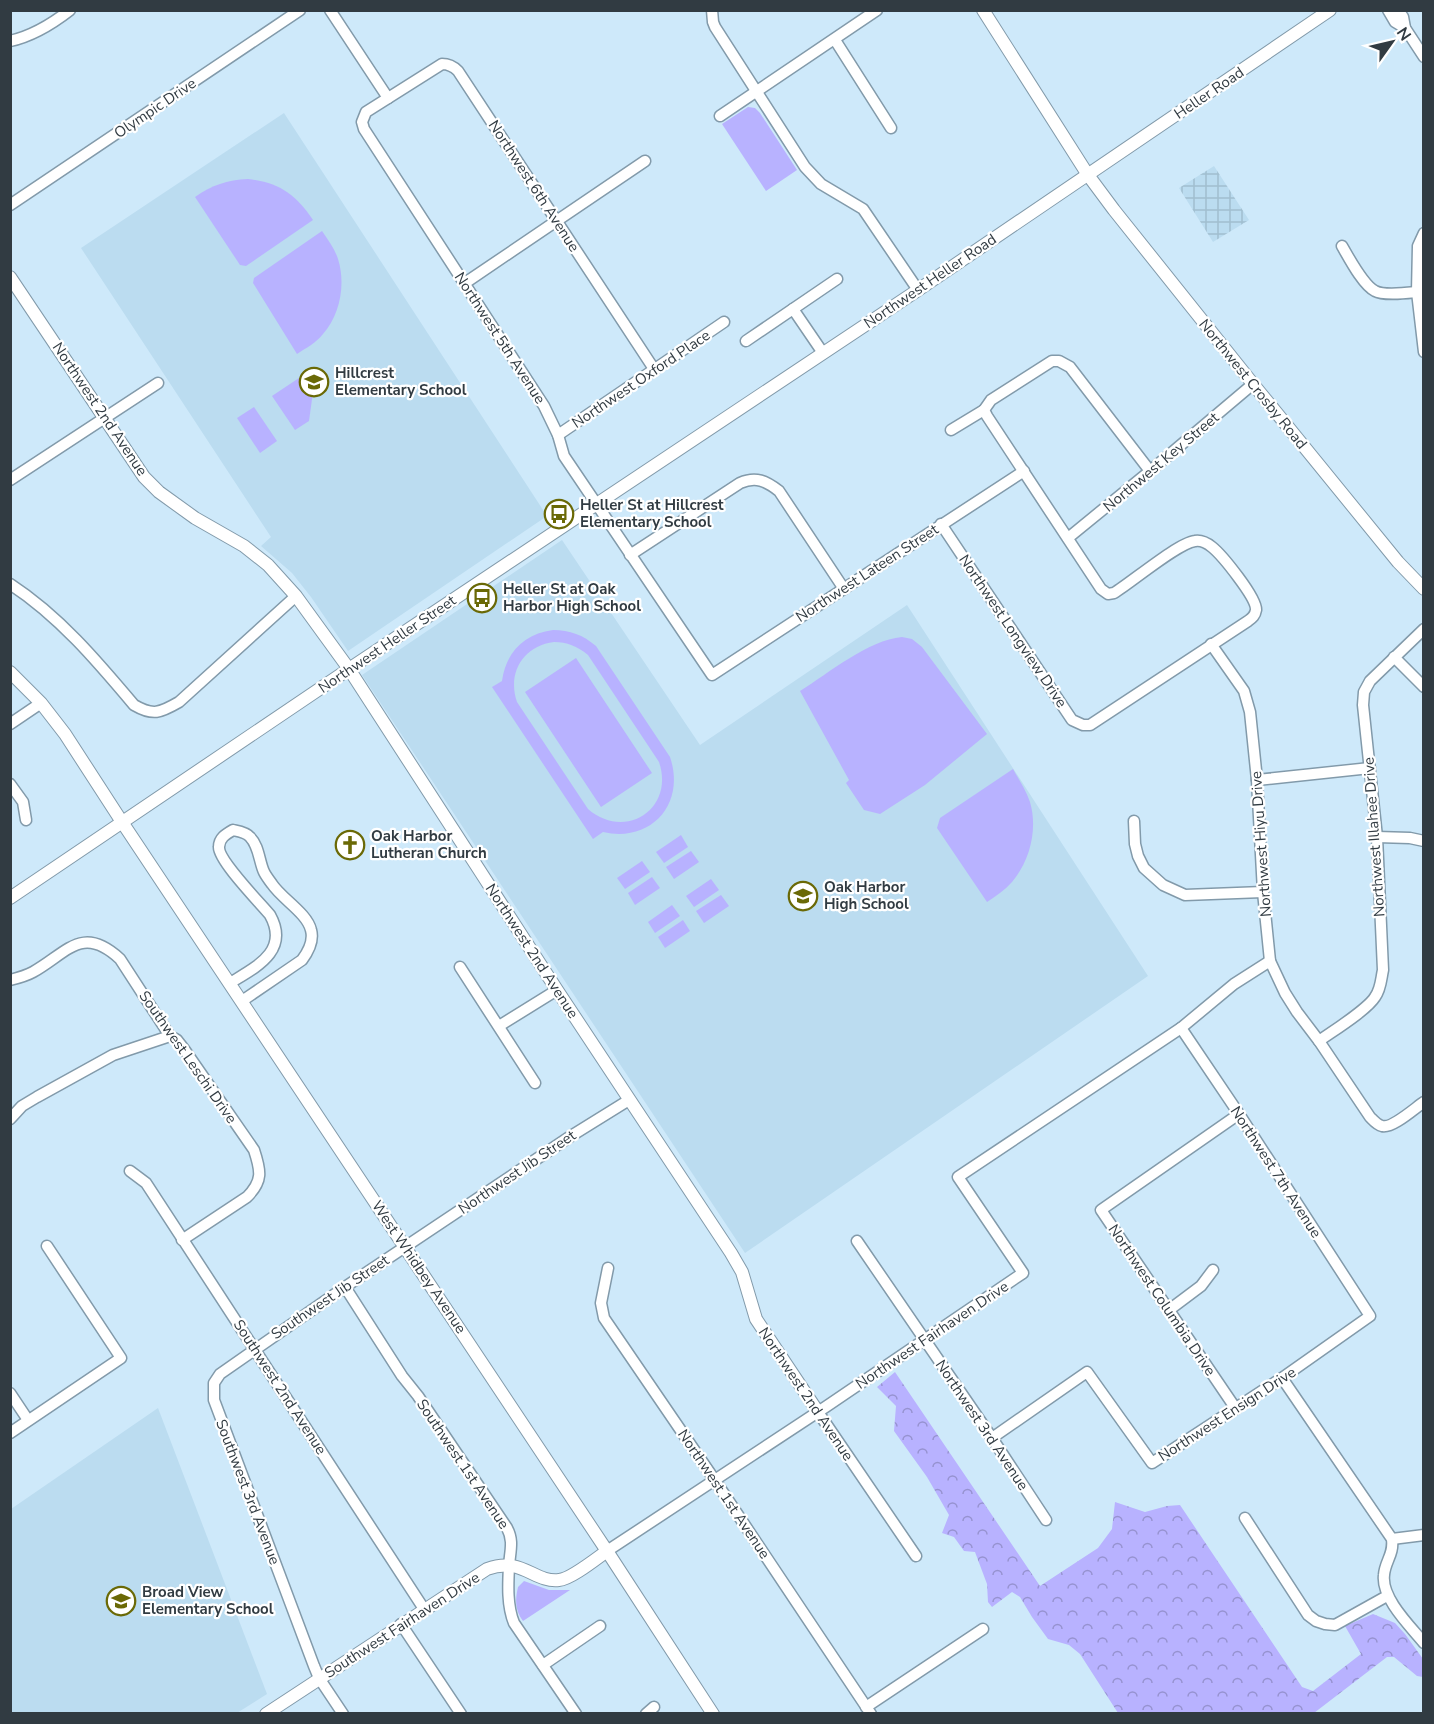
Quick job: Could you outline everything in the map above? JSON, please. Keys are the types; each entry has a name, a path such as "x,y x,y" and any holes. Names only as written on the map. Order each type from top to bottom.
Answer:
{"street":[{"path":"10,41 28,36 52,24 70,10"},
{"name":"Olympic Drive","path":"10,205 300,10"},
{"path":"330,10 388,98"},
{"path":"712,10 715,27 805,168 821,184 863,209 918,290"},
{"path":"720,116 877,10"},
{"name":"Northwest Crosby Road","path":"983,10 1088,175 1114,210 1398,562 1424,589"},
{"name":"Heller Road","path":"1088,175 1330,10"},
{"path":"1388,10 1395,22 1405,28"},
{"path":"1398,10 1403,17 1405,28 1424,57"},
{"path":"835,40 891,128"},
{"name":"Northwest 6th Avenue","path":"388,98 442,63 453,67 464,80 654,369"},
{"name":"Northwest 5th Avenue","path":"388,98 366,112 362,126 544,406 558,435 564,456 711,675"},
{"path":"465,283 645,161"},
{"name":"Northwest Heller Road","path":"772,387 1088,175"},
{"path":"1424,233 1418,246 1418,292 1424,352"},
{"path":"1342,246 1358,273 1375,291 1418,292"},
{"name":"Northwest 2nd Avenue","path":"10,277 144,477 159,492 195,518 244,546 268,565 296,596 349,669 735,1259 742,1272 756,1319 916,1556"},
{"path":"746,341 837,279"},
{"path":"793,309 823,353"},
{"name":"Northwest Oxford Place","path":"558,435 724,322"},
{"path":"951,430 984,410 991,400 1052,361 1062,362 1070,367 1150,471"},
{"path":"12,477 158,383"},
{"name":"Northwest Key Street","path":"1068,538 1253,384"},
{"name":"Northwest Heller Street","path":"10,898 772,387"},
{"path":"984,410 1068,538"},
{"name":"Northwest Lateen Street","path":"711,675 1024,471"},
{"path":"630,555 740,483 749,479 759,479 779,490 844,589"},
{"name":"Northwest Longview Drive","path":"942,524 1072,720 1083,725 1096,721 1254,616 1256,609 1249,592 1211,546 1202,541 1185,543 1122,588 1108,594 1101,589 1068,538"},
{"path":"10,584 30,597 69,632 134,705 146,712 157,713 180,702 296,596"},
{"name":"Northwest Illahee Drive","path":"1319,1041 1368,1005 1380,989 1383,970 1377,837 1363,705 1364,692 1370,681 1424,629"},
{"name":"Northwest Hiyu Drive","path":"1211,644 1248,700 1257,780 1263,892 1270,961 1291,1003 1370,1117 1381,1126 1393,1124 1424,1102"},
{"path":"1394,657 1424,687"},
{"name":"West Whidbey Avenue","path":"10,672 41,703 66,734 713,1713"},
{"path":"10,724 41,703"},
{"path":"1257,780 1370,768"},
{"path":"10,784 23,802 26,820"},
{"path":"1134,821 1138,856 1144,868 1163,885 1185,895 1263,892"},
{"path":"230,983 263,962 276,940 274,923 270,915 224,861 218,849 225,834 233,830 250,836 265,873 281,897 299,911 306,920 311,930 312,942 302,960 242,1001"},
{"path":"1377,837 1410,838 1424,841"},
{"name":"Southwest Leschi Drive","path":"10,980 31,974 79,943 102,945 120,959 170,1036 177,1040 184,1049 254,1150 260,1167 259,1180 254,1190 183,1240"},
{"name":"Northwest Fairhaven Drive","path":"607,1551 1023,1274 958,1177 1181,1029 1234,984 1270,961"},
{"path":"460,967 536,1083"},
{"path":"499,1026 557,990"},
{"name":"Northwest 7th Avenue","path":"1181,1029 1370,1316"},
{"path":"10,1119 22,1106 113,1055 170,1036"},
{"name":"Northwest Jib Street","path":"406,1246 571,1136 630,1100"},
{"name":"Northwest Columbia Drive","path":"1236,1409 1101,1210 1239,1114"},
{"name":"Southwest 2nd Avenue","path":"130,1171 146,1183 424,1609"},
{"name":"Northwest 3rd Avenue","path":"857,1241 1046,1520"},
{"path":"10,1433 121,1358 47,1246"},
{"name":"Southwest Jib Street","path":"255,1349 406,1246"},
{"name":"Northwest 1st Avenue","path":"608,1268 601,1303 604,1318 868,1710"},
{"path":"1169,1310 1201,1286 1213,1270"},
{"name":"Southwest 1st Avenue","path":"345,1287 402,1376 507,1528 512,1546 509,1565 509,1612 514,1623 576,1713"},
{"name":"Northwest Ensign Drive","path":"992,1438 1088,1372 1152,1463 1282,1378 1370,1316"},
{"name":"Southwest 3rd Avenue","path":"255,1349 220,1374 214,1383 214,1400 319,1678 343,1713"},
{"path":"1282,1378 1392,1539 1393,1548 1383,1579 1387,1596 1424,1643"},
{"path":"10,1393 28,1420"},
{"path":"1245,1518 1308,1615 1316,1621 1335,1625 1387,1596"},
{"path":"1392,1539 1424,1535"},
{"path":"509,1565 548,1579 563,1580 607,1551"},
{"name":"Southwest Fairhaven Drive","path":"266,1713 488,1569 509,1565"},
{"path":"401,1624 461,1713"},
{"path":"543,1665 600,1626"},
{"path":"868,1710 983,1629"}],"shaded area":[{"name":"Hillcrest Elementary School","path":"284,113 547,516 348,651 292,573 261,546 271,537 81,248"},
{"path":"1214,166 1249,220 1213,242 1179,188"},
{"name":"Oak Harbor High School","path":"562,540 700,745 907,605 1148,976 745,1253 362,675"},
{"name":"Broad View Elementary School","path":"158,1408 267,1694 237,1713 11,1713 11,1509"}],"green space":[{"path":"748,107 755,108 760,113 797,170 766,191 722,124"},
{"path":"248,179 269,183 286,191 300,203 313,220 246,266 240,265 195,197 220,184"},
{"path":"322,231 338,259 341,279 340,299 334,318 323,334 297,354 253,283 254,278"},
{"path":"302,376 313,392 309,421 295,430 272,396"},
{"path":"254,407 277,441 260,453 237,418"},
{"path":"553,630 571,632 596,646 670,757 674,774 673,790 668,804 650,825 636,832 620,834 603,832 593,839 492,687 502,681 508,661 518,646 525,640","holes":["559,642 572,645 588,655 659,762 662,779 660,794 653,806 643,815 631,821 617,822 602,818 588,809 517,702 514,681 520,663 534,649"]},
{"path":"902,637 912,639 922,647 987,734 925,785 880,814 864,810 846,783 849,780 800,691 862,651 889,639"},
{"path":"576,658 652,773 601,807 525,692"},
{"path":"1013,769 1030,802 1033,834 1028,855 1018,874 1012,882 987,902 937,828 940,818"},
{"path":"681,835 688,847 664,863 656,852"},
{"path":"691,851 699,862 674,879 666,867"},
{"path":"642,861 650,872 625,889 617,878"},
{"path":"652,877 660,888 635,905 628,893"},
{"path":"711,879 719,890 694,907 686,896"},
{"path":"721,895 729,906 704,923 696,911"},
{"path":"672,905 680,916 655,933 648,922"},
{"path":"683,920 690,931 665,948 658,937"},
{"path":"895,1372 1040,1586 1098,1548 1112,1529 1115,1502 1145,1512 1180,1505 1302,1687 1313,1691 1361,1654 1345,1626 1373,1614 1395,1623 1405,1634 1423,1659 1423,1677 1417,1676 1394,1657 1387,1657 1314,1713 1118,1713 1080,1654 1069,1645 1048,1639 1020,1597 1012,1592 992,1607 988,1602 987,1584 975,1552 964,1551 954,1537 942,1533 949,1515 927,1477 894,1431 896,1406 877,1387"},
{"path":"524,1581 549,1590 570,1590 523,1621 518,1613 516,1601 518,1587"}],"place":[{"name":"Hillcrest Elementary School","path":"314,382"},
{"name":"Heller St at Hillcrest Elementary School","path":"559,514"},
{"name":"Heller St at Oak Harbor High School","path":"482,598"},
{"name":"Oak Harbor Lutheran Church","path":"350,845"},
{"name":"Oak Harbor High School","path":"803,896"},
{"name":"Broad View Elementary School","path":"121,1601"}]}
